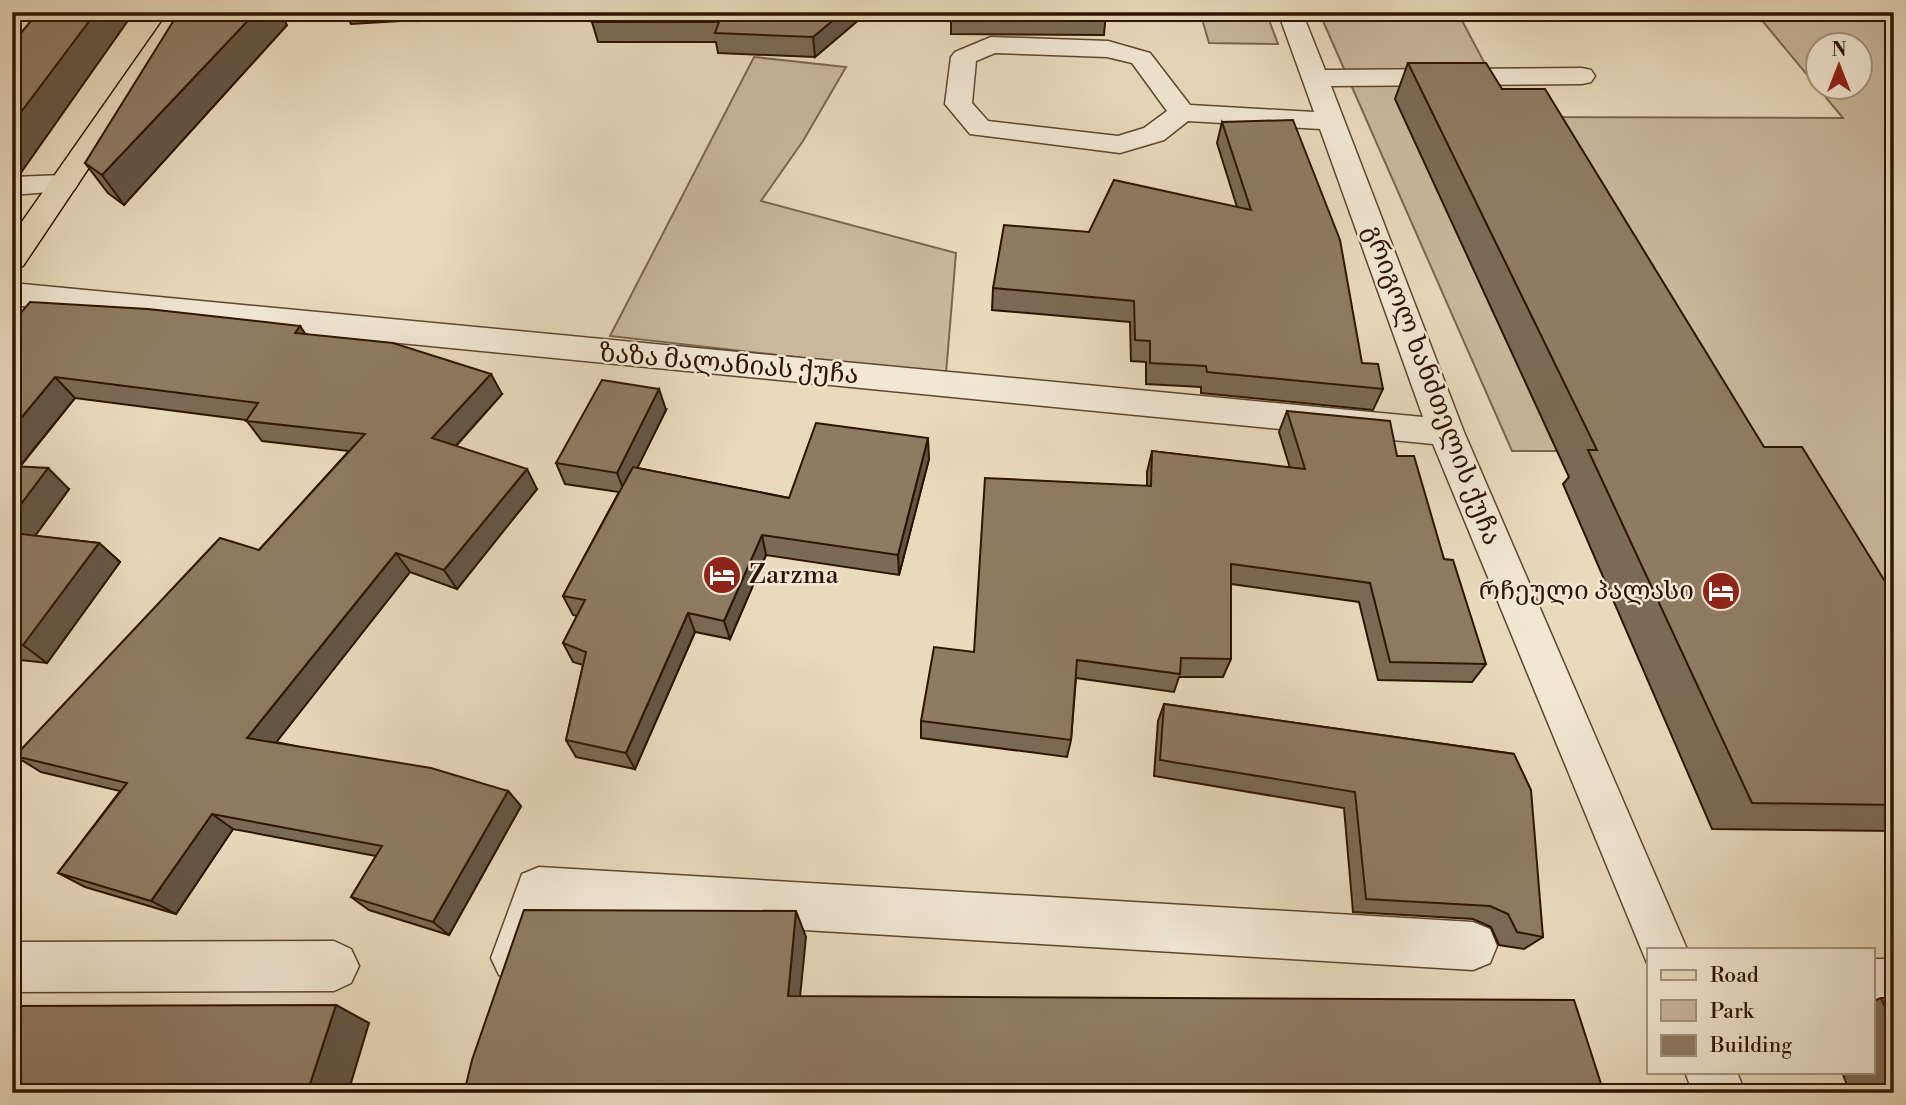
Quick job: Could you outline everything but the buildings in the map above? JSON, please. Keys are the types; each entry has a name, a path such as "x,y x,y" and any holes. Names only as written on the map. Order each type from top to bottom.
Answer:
{"main road":[{"path":"12,259 181,12"}],"street":[{"name":"გრიგოლ ხანძთელის ქუჩა","path":"1290,12 1446,432 1663,948"},
{"path":"1182,113 1141,58 1108,49 991,46 964,57 958,104 980,128 1120,145 1154,134 1182,113 1331,121"},
{"path":"1315,78 1582,76"},
{"path":"12,186 64,184"},
{"name":"ზაზა მალანიას ქუჩა","path":"12,294 1446,432"},
{"path":"501,1004 539,891 1473,946"},
{"path":"12,967 334,966"},
{"path":"1874,984 1894,984"},
{"path":"1712,1074 1719,1093"}],"green space":[{"path":"1200,12 1266,12 1278,44 1209,43"},
{"path":"1319,12 1458,13 1513,117 1843,118 1830,102 1874,102 1874,32 1804,32 1804,71 1755,12 1894,12 1894,659 1770,451 1512,451"},
{"path":"754,57 846,67 803,141 761,201 956,253 946,374 610,336"}],"place":[{"name":"Zarzma","path":"722,575"},
{"name":"რჩეული პალასი","path":"1721,591"}]}
